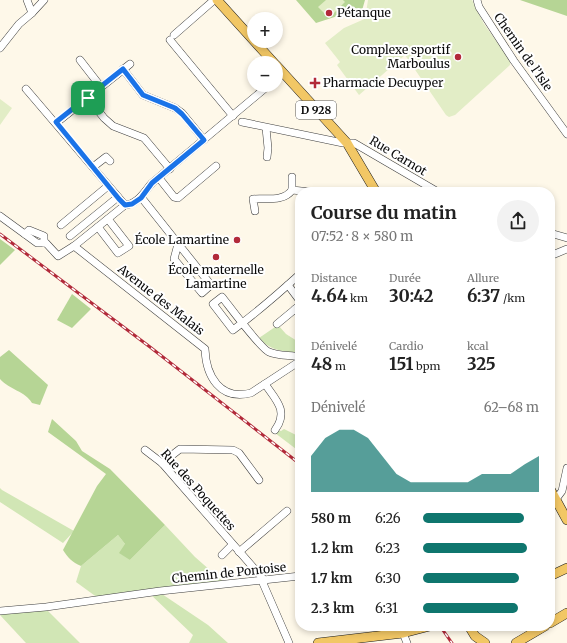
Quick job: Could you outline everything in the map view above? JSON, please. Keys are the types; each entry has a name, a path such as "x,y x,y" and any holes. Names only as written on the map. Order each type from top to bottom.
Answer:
{"main road":[{"name":"D 928","path":"215,0 268,56"},
{"name":"D 928","path":"283,80 352,146 373,187"},
{"path":"556,499 567,520"},
{"path":"555,574 567,568"},
{"path":"555,620 567,613"},
{"path":"318,643 410,631"},
{"path":"472,631 475,636 485,643"},
{"path":"516,643 536,631"}],"street":[{"path":"27,0 32,13"},
{"path":"0,48 19,24 44,0"},
{"path":"215,0 172,38 233,116"},
{"name":"Chemin de l’Isle","path":"477,0 479,7 510,55 567,134"},
{"path":"80,60 101,87"},
{"path":"56,122 130,64"},
{"path":"123,69 143,95 175,108 204,140"},
{"path":"26,89 56,122 125,205"},
{"path":"0,216 37,243 44,243 58,256 74,246 125,205 132,204 141,198 152,183 261,92"},
{"path":"88,98 104,118 113,126 144,138 170,169"},
{"name":"Rue Carnot","path":"242,122 352,146 429,187"},
{"path":"266,128 268,148 267,157"},
{"path":"93,167 106,157 110,161"},
{"path":"158,178 174,197 178,198 216,166"},
{"path":"255,211 253,199 283,198 288,196 292,190 292,177"},
{"path":"61,225 108,186"},
{"path":"70,236 118,198"},
{"path":"141,198 212,285 202,293 174,259 178,244"},
{"path":"98,227 118,253 129,246 108,219"},
{"path":"555,234 567,238"},
{"name":"Avenue des Malais","path":"74,246 205,349 205,364 212,380 227,392 242,396 251,393 265,384"},
{"path":"555,254 567,249"},
{"path":"295,279 243,322 232,330 213,304 222,296 243,322 264,349 271,353 295,356"},
{"path":"288,285 295,294"},
{"path":"277,324 295,309"},
{"path":"276,430 282,419 282,410 265,384 295,364"},
{"path":"162,463 180,449 233,450 238,453 259,480"},
{"name":"Rue des Poquettes","path":"145,450 162,463 238,552 262,574 289,643"},
{"path":"556,499 564,490 567,468"},
{"path":"238,552 287,512"},
{"name":"Rue des Poquettes","path":"222,555 232,545"},
{"name":"Chemin de Pontoise","path":"0,611 54,606 160,591 295,577"},
{"path":"403,633 407,643"}],"green space":[{"path":"296,0 365,0 361,14 354,17 350,12 316,23"},
{"name":"Pétanque","path":"326,0 343,0 345,2 329,18 318,7"},
{"name":"Complexe sportif Marboulus","path":"368,0 472,0 484,24 510,60 510,65 455,115 449,117 446,115 405,55 359,95 337,65 340,62 325,43 344,28 369,17 366,13"},
{"path":"520,0 567,0 567,16"},
{"path":"0,99 12,108 0,125"},
{"path":"0,239 15,250 0,265"},
{"path":"72,294 91,309 72,328 57,320"},
{"path":"278,325 286,334 295,340 295,353 268,346 259,338"},
{"path":"9,350 48,385 40,405 32,403 21,393 8,386 0,379 0,357"},
{"path":"52,419 76,441 82,451 110,469 165,525 130,560 119,553 125,544 118,535 81,566 70,560 63,550 97,486 106,474 48,432"},
{"path":"284,429 295,434 295,448 275,433 276,430 281,431"},
{"path":"0,488 74,531 63,543 0,502"},
{"path":"165,525 195,557 227,585 156,590 208,625 228,643 189,643 193,635 148,592 98,598 76,582 81,566 118,535 125,544 130,560"},
{"path":"0,610 47,610 80,643 26,643 0,615"}],"railway":[{"path":"0,234 150,347 295,460"},
{"path":"444,631 452,643"}],"place":[{"name":"Pétanque","path":"329,13"},
{"name":"Complexe sportif Marboulus","path":"458,57"},
{"name":"Pharmacie Decuyper","path":"315,83"},
{"name":"École Lamartine","path":"237,240"},
{"name":"École maternelle Lamartine","path":"216,257"}],"route":[{"path":"123,69 143,95 175,108 204,140 152,183 141,198 132,204 125,205 56,122 88,98 123,69"}]}
